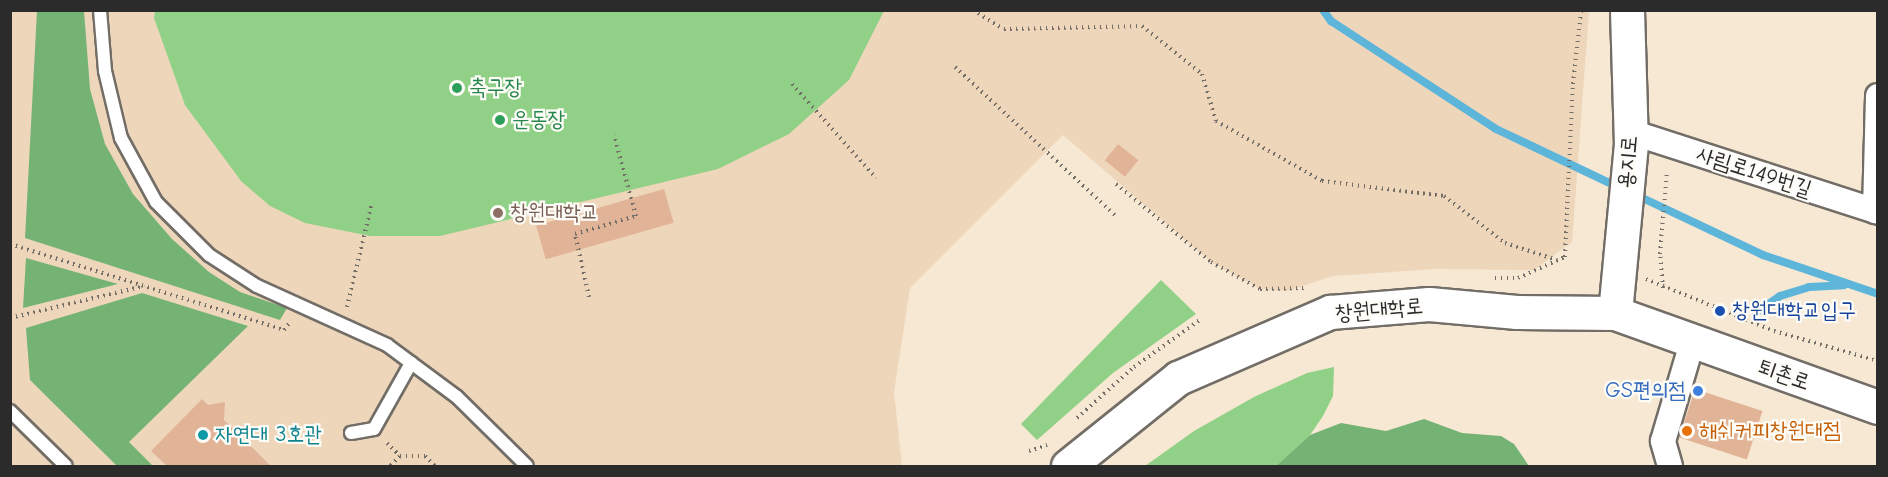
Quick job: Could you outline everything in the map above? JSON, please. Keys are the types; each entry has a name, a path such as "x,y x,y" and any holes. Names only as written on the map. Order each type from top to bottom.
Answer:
{"street":[{"name":"용지로","path":"1615,313 1631,138 1627,10"},
{"path":"1876,212 1878,96"},
{"name":"사림로149번길","path":"1631,138 1876,212"},
{"name":"창원대학로","path":"1061,453 1178,378 1330,312 1429,304 1517,312 1615,313 1692,343"},
{"path":"1670,466 1663,441 1692,343"},
{"name":"퇴촌로","path":"1692,343 1878,406"}],"lane":[{"path":"100,10 105,71 121,138 156,202 208,255 257,286 387,345 457,397 527,466"},
{"path":"351,433 374,429 411,363"},
{"path":"10,411 66,466"}],"path":[{"path":"974,10 1004,28 1142,26 1202,74 1216,121 1322,181 1444,196 1505,243 1557,260"},
{"path":"1485,278 1518,278 1565,257 1570,145 1581,10"},
{"path":"955,67 1115,216"},
{"path":"792,84 876,178"},
{"path":"589,297 574,234 636,216 614,135"},
{"path":"1116,184 1211,262 1260,289 1312,288"},
{"path":"1663,289 1660,254 1666,190"},
{"path":"343,325 372,203"},
{"path":"10,244 284,330 302,307"},
{"path":"1619,253 1663,289 1774,331 1878,360"},
{"path":"10,318 145,286"},
{"path":"1075,420 1134,367 1201,319"},
{"path":"374,429 400,456"},
{"path":"1029,451 1061,453"},
{"path":"390,466 400,456 425,456 435,466"}],"shaded area":[{"name":"창원대학교","path":"10,11 1589,11 1572,242 1534,270 1436,269 1333,276 1288,291 1260,289 1211,262 1063,135 910,288 894,392 902,466 11,466"}],"green space":[{"name":"운동장","path":"155,10 884,11 849,80 789,134 718,169 440,236 370,236 305,223 270,206 241,181 185,105 154,18"},
{"path":"37,11 84,11 90,89 105,144 133,194 172,239 209,272 240,292 287,308 280,320 25,238"},
{"path":"26,258 118,284 23,308"},
{"path":"1161,280 1196,314 1113,373 1037,440 1021,424"},
{"path":"142,293 248,326 129,442 153,466 117,466 30,380 26,328"},
{"path":"1334,367 1333,396 1323,416 1310,435 1276,466 1145,466 1194,431 1254,397 1307,373"},
{"path":"1424,419 1462,433 1501,436 1514,444 1529,466 1276,466 1310,435 1341,423 1386,431"}],"building":[{"path":"1118,144 1138,160 1125,177 1105,160"},
{"path":"664,189 674,223 546,259 536,226"},
{"path":"1695,389 1763,411 1747,459 1679,438"},
{"name":"자연대 3호관","path":"202,399 208,405 225,402 224,420 271,466 167,466 151,451"}],"waterway":[{"path":"1323,10 1331,21 1496,129 1620,188"},
{"path":"1634,194 1763,255 1878,294"},
{"path":"1758,311 1780,296 1809,287 1844,285"}],"place":[{"name":"축구장","path":"457,88"},
{"name":"운동장","path":"500,120"},
{"name":"창원대학교","path":"498,213"},
{"name":"창원대학교입구","path":"1720,311"},
{"name":"GS편의점","path":"1698,391"},
{"name":"해쉬커피창원대점","path":"1687,431"},
{"name":"자연대 3호관","path":"203,435"}]}
